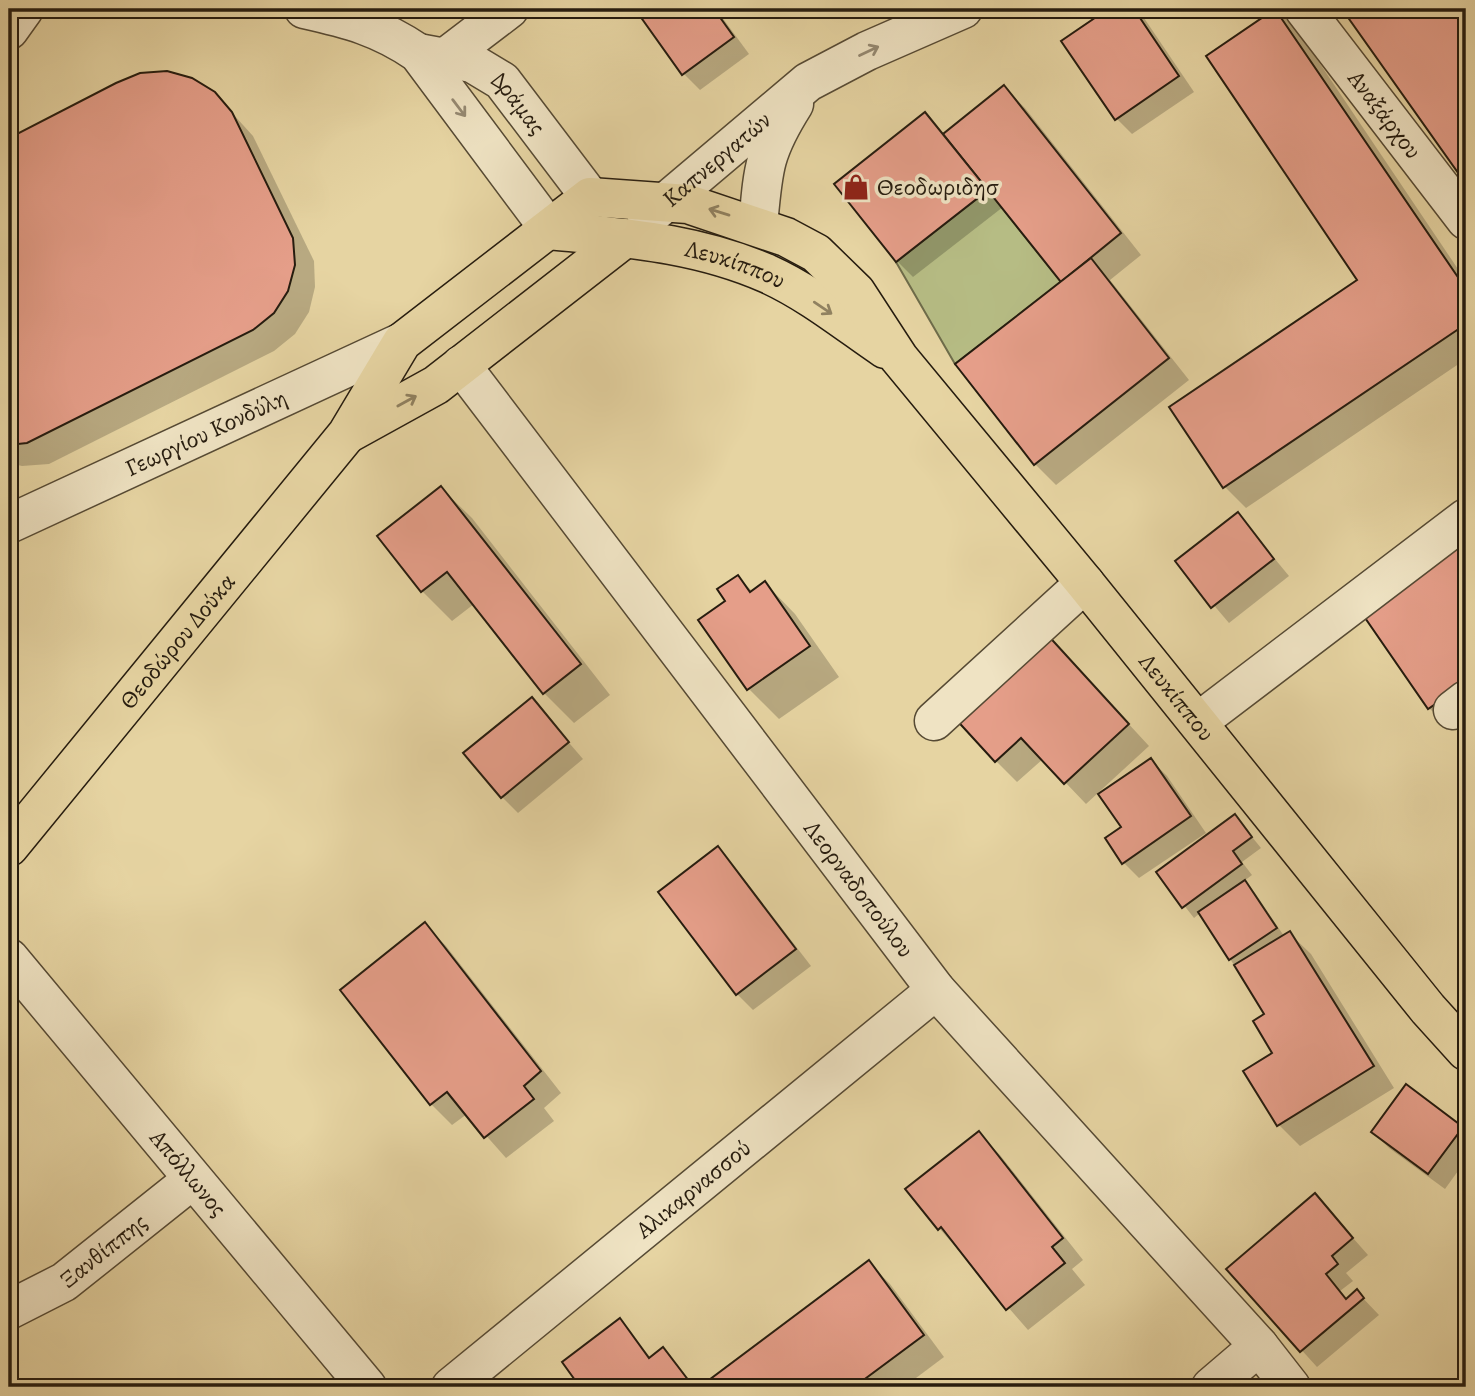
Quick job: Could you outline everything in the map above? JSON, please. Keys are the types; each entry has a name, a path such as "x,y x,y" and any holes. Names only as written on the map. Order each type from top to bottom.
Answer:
{"main road":[{"name":"Λευκίππου","path":"590,197 666,201 721,212 816,253 856,292 899,358 1461,1045"},
{"name":"Θεοδώρου Δούκα","path":"9,847 347,434 402,342 590,197"},
{"name":"Λευκίππου","path":"550,230 684,245 770,275 899,358"},
{"name":"Θεοδώρου Δούκα","path":"347,434 436,385 625,238"}],"street":[{"path":"9,30 24,9"},
{"name":"Δράμας","path":"304,9 364,23 432,55 472,63 502,81 590,197"},
{"path":"432,55 509,9"},
{"name":"Καπνεργατών","path":"625,238 808,82 963,9"},
{"name":"Αναξάρχου","path":"1304,9 1466,220"},
{"name":"Δράμας","path":"432,55 550,230"},
{"name":"Καπνεργατών","path":"758,226 763,166 773,138 808,82"},
{"name":"Γεωργίου Κονδύλη","path":"9,524 402,342"},
{"name":"Λεορναδοπούλου","path":"461,365 936,990 1259,1346 1291,1387"},
{"path":"1198,722 1466,518"},
{"path":"934,721 1085,583"},
{"name":"Απόλλωνος","path":"9,958 192,1181 367,1387"},
{"name":"Αλικαρνασσού","path":"458,1385 936,990"},
{"name":"Ξανθίππης","path":"9,1310 64,1282 192,1181"},
{"path":"1211,1387 1259,1346"}],"green space":[{"path":"988,190 1061,282 955,364 896,262"}],"building":[{"path":"635,9 714,9 734,37 682,75"},
{"path":"1108,9 1134,9 1179,76 1115,120 1061,41"},
{"path":"1275,9 1466,289 1466,324 1223,488 1169,407 1357,280 1206,56"},
{"path":"1342,9 1466,9 1466,184"},
{"path":"167,71 192,78 215,92 232,112 293,238 295,265 288,291 274,313 253,330 27,443 9,445 9,138 116,83 140,73"},
{"path":"1004,85 1121,233 1061,282 943,134"},
{"path":"925,112 988,190 896,262 834,184"},
{"path":"1091,258 1169,358 1034,465 955,364"},
{"path":"441,486 581,664 543,694 447,572 421,592 377,536"},
{"path":"1238,512 1274,559 1211,608 1175,561"},
{"path":"1466,542 1466,683 1428,709 1361,612"},
{"path":"738,575 750,592 765,581 810,646 747,690 698,620 725,601 717,589"},
{"path":"1044,631 1129,724 1064,784 1021,738 995,762 952,715"},
{"path":"532,697 569,742 501,798 463,753"},
{"path":"1151,758 1191,816 1122,864 1105,838 1121,827 1098,794"},
{"path":"1235,814 1252,837 1233,851 1242,864 1182,908 1156,872"},
{"path":"718,846 796,949 736,995 658,892"},
{"path":"1245,880 1277,928 1229,960 1198,912"},
{"path":"425,922 541,1071 524,1086 534,1099 484,1138 447,1092 430,1105 340,990"},
{"path":"1290,931 1374,1066 1277,1126 1243,1071 1272,1053 1253,1021 1264,1014 1234,965"},
{"path":"1406,1084 1463,1127 1428,1174 1371,1132"},
{"path":"979,1131 1063,1238 1052,1247 1065,1263 1006,1310 941,1227 938,1230 905,1189"},
{"path":"1315,1193 1353,1238 1332,1256 1338,1264 1326,1274 1346,1299 1357,1289 1364,1298 1300,1352 1226,1269"},
{"path":"869,1260 924,1335 854,1387 708,1387 705,1383"},
{"path":"620,1318 649,1358 663,1347 689,1381 681,1387 580,1387 562,1362"}],"place":[{"name":"Θεοδωριδησ","path":"856,187"}]}
